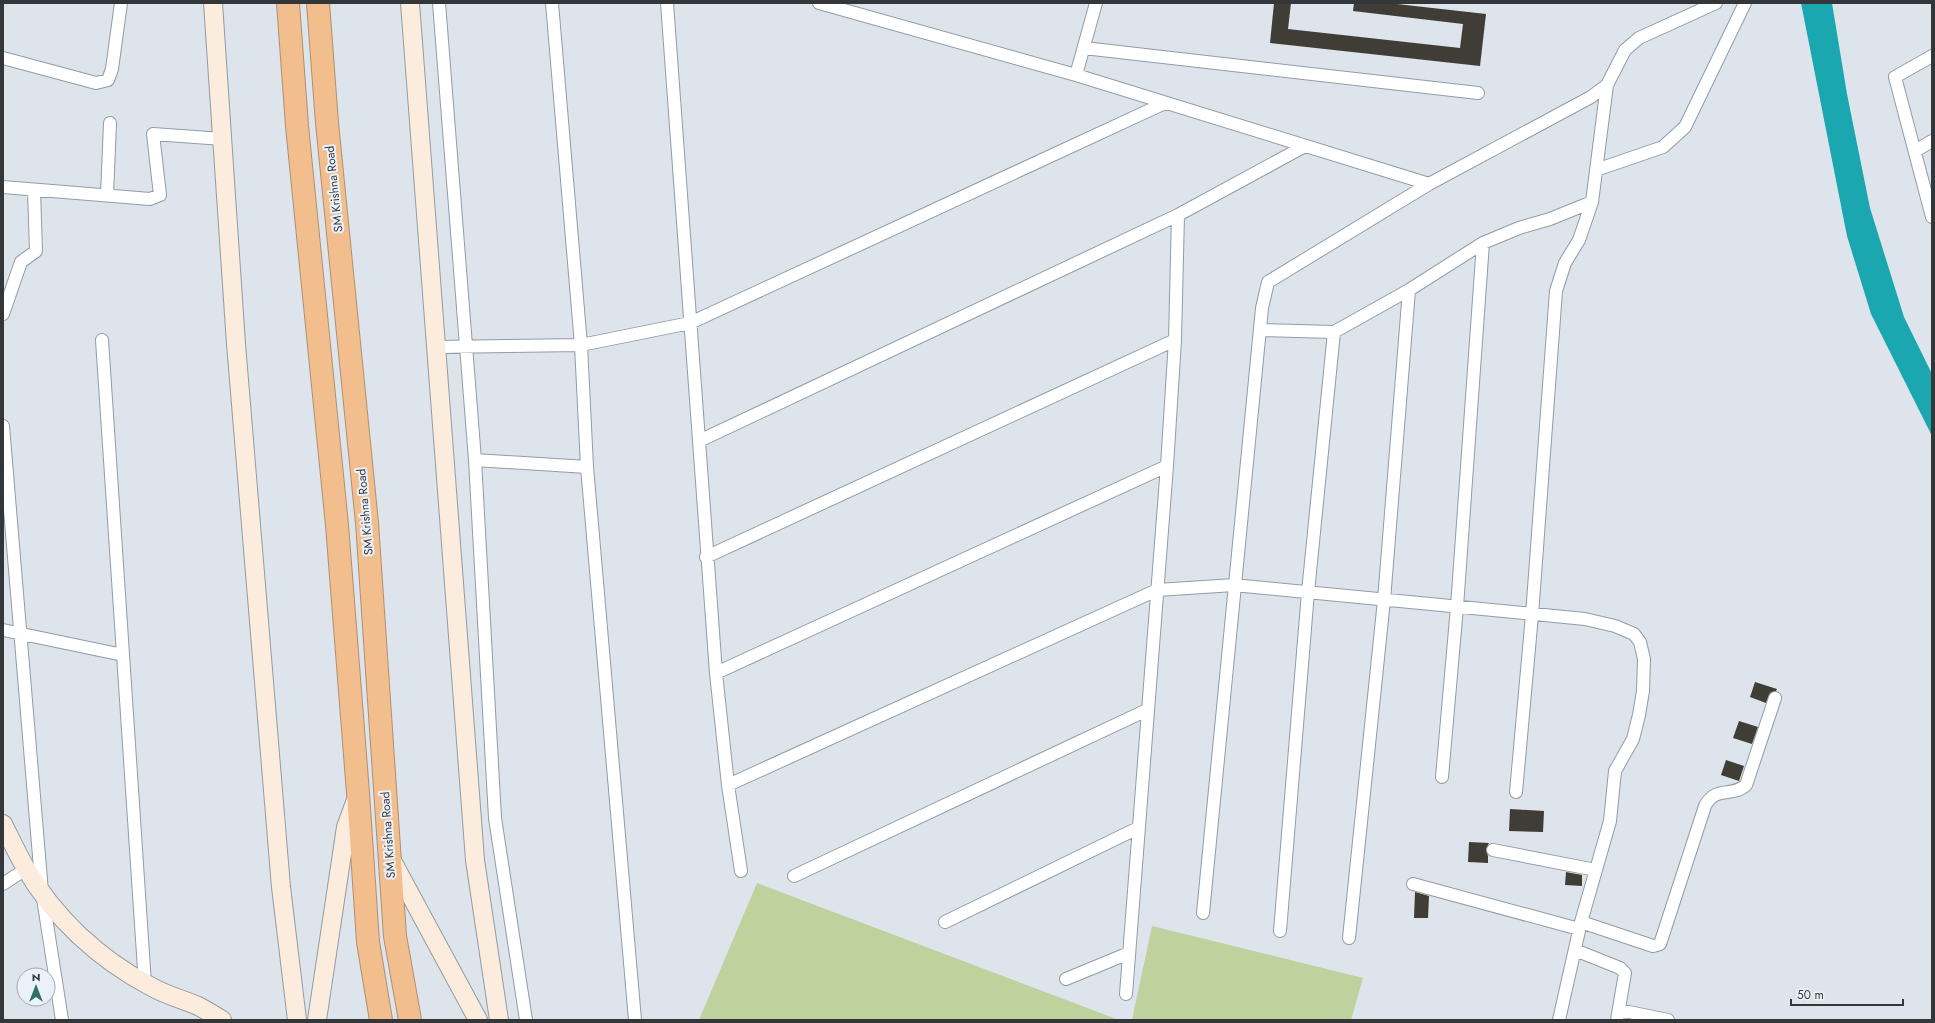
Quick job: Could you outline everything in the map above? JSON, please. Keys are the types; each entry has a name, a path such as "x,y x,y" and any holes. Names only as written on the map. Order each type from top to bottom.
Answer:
{"highway":[{"path":"288,3 298,133 337,525 368,942 381,1020"},
{"name":"SM Krishna Road","path":"318,3 327,123 367,523 394,936 410,1020"}],"street":[{"path":"3,58 96,83 108,80 121,3"},
{"path":"213,3 236,344 278,848 297,1020"},
{"path":"410,3 475,860 499,1020"},
{"path":"439,3 475,460 495,818 526,1020"},
{"path":"552,3 581,345 587,468 635,1020"},
{"path":"667,3 706,557 728,785 741,871"},
{"path":"819,3 1076,75 1429,184"},
{"path":"1076,75 1096,3"},
{"path":"1596,170 1663,147 1685,127 1745,3"},
{"path":"1516,792 1532,615 1556,291 1565,263 1579,240 1592,202 1607,85 1625,50 1639,38 1713,4"},
{"path":"1084,48 1478,93"},
{"path":"1931,210 1895,77 1932,56"},
{"path":"1203,913 1262,308 1268,282 1429,184 1591,97 1607,85"},
{"path":"437,347 581,345 690,323 1165,103"},
{"path":"107,195 110,123"},
{"path":"3,187 150,199 160,195 153,134 223,140"},
{"path":"1914,151 1932,141"},
{"path":"699,441 1178,216 1305,146"},
{"path":"3,314 21,262 36,251 34,190"},
{"path":"1260,330 1334,332 1409,290 1483,243 1519,228 1550,219 1592,202"},
{"path":"1126,994 1167,466 1175,340 1178,216"},
{"path":"1442,777 1457,607 1483,243"},
{"path":"1349,938 1384,600 1409,290"},
{"path":"1280,931 1308,592 1334,332"},
{"path":"102,340 145,984"},
{"path":"706,557 1175,340"},
{"path":"3,426 42,892 62,1020"},
{"path":"475,460 587,468"},
{"path":"716,673 1167,466"},
{"path":"728,785 1157,590 1234,585 1585,619 1615,626 1634,634 1640,642 1644,659 1639,715 1633,739 1615,771 1610,821 1580,926 1559,1020"},
{"path":"3,630 123,655"},
{"path":"1413,884 1653,946 1660,944 1705,806 1709,798 1714,794 1736,791 1746,785 1775,698"},
{"path":"794,876 1147,710"},
{"path":"317,1020 346,827 358,793"},
{"path":"3,824 26,869 42,892 62,917 90,946 145,984 200,1013 222,1020"},
{"path":"945,922 1138,828"},
{"path":"1493,850 1596,870"},
{"path":"389,855 478,1020"},
{"path":"3,884 26,869"},
{"path":"1574,950 1620,968 1625,972 1618,1015 1668,1020"},
{"path":"1066,979 1129,953"}],"green space":[{"path":"757,883 1119,1020 699,1020"},
{"path":"1152,926 1363,978 1351,1020 1132,1020"}],"water":[{"path":"1801,3 1832,3 1847,94 1870,208 1904,317 1932,374 1932,436 1871,314 1847,236"}],"building":[{"path":"1274,3 1291,3 1288,29 1460,48 1463,24 1353,11 1354,3 1388,3 1486,14 1480,66 1270,43"},
{"path":"1755,682 1777,689 1776,691 1770,693 1766,703 1750,697"},
{"path":"1739,721 1758,727 1752,744 1733,738"},
{"path":"1726,760 1744,766 1739,781 1721,775"},
{"path":"1510,809 1544,811 1543,832 1509,831"},
{"path":"1469,842 1489,843 1486,849 1488,863 1468,862"},
{"path":"1566,872 1582,875 1582,886 1565,885"},
{"path":"1415,892 1429,896 1428,918 1414,918"}]}
